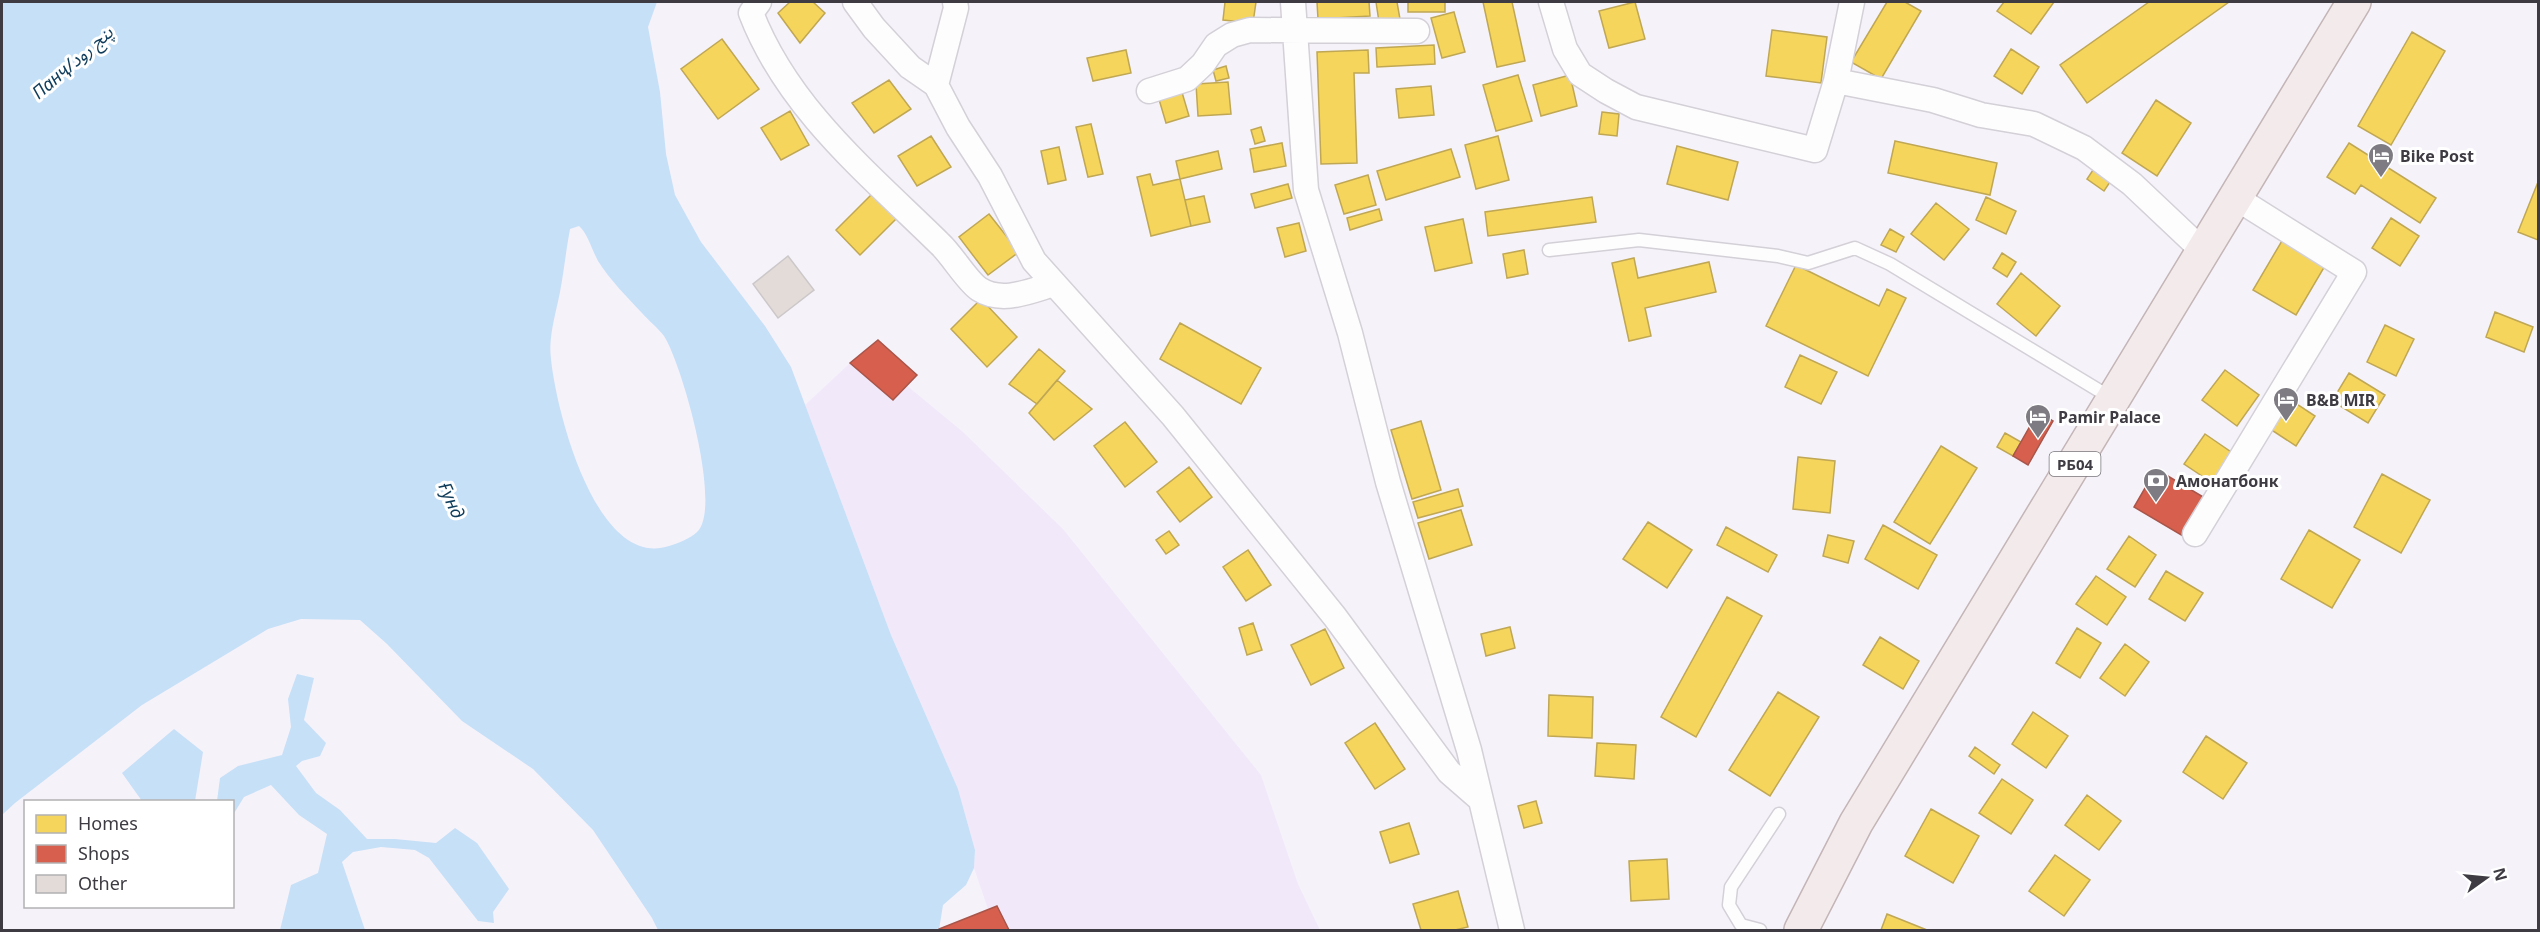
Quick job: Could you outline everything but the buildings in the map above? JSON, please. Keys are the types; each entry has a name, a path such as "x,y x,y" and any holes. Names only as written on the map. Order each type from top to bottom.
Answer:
{"main road":[{"name":"РБ04","path":"1801,930 1856,823 2354,2"}],"street":[{"path":"759,2 751,13 760,36 806,109 850,159 945,248 979,289 1003,297 1054,284"},
{"path":"855,2 874,28 910,67 936,85 958,127 990,176 1034,261 1173,416 1335,617 1449,772 1480,799"},
{"path":"936,85 956,9 955,2"},
{"path":"1293,2 1306,190 1350,333 1388,482 1469,750 1512,930"},
{"path":"1551,2 1565,49 1580,74 1636,107 1815,150 1836,81 1852,2"},
{"path":"1149,91 1187,79 1203,64 1216,45 1232,35 1250,30 1417,31"},
{"path":"1836,81 1933,100 1981,115 2034,124 2084,148 2132,184 2203,252"},
{"path":"2195,534 2354,272 2236,198"}],"lane":[{"path":"1549,250 1639,240 1778,256 1808,263 1855,248 1890,264 1928,286 2114,400"},
{"path":"1760,930 1741,926 1729,905 1731,887 1779,814"}],"shaded area":[{"path":"864,350 963,432 1063,529 1261,775 1298,884 1320,930 995,930 974,868 975,850 958,789 891,635 805,405"}],"water":[{"path":"2,2 657,2 648,27 660,92 666,154 675,195 701,242 765,326 791,367 891,635 958,789 975,850 974,868 966,885 943,905 939,930 658,930 593,830 533,769 462,721 387,644 360,620 301,619 268,629 142,705 2,815","holes":["579,226 598,261 608,275 664,336 672,351 689,404 703,467 704,518 697,532 669,546 643,547 620,534 601,511 584,481 561,413 551,359 551,334 570,229"]},
{"path":"297,674 314,678 304,720 326,743 320,756 302,761 296,766 316,793 340,810 367,839 436,843 455,828 477,843 509,889 493,912 494,923 478,921 429,858 415,850 381,847 353,852 342,862 365,930 280,930 291,885 318,873 327,834 299,815 271,785 244,797 234,813 234,800 217,800 220,778 238,766 282,755 291,727 288,699"},
{"path":"174,729 203,752 195,800 141,800 122,773"}],"place":[{"name":"Bike Post","path":"2381,179"},
{"name":"B&B MIR","path":"2286,423"},
{"name":"Pamir Palace","path":"2038,440"},
{"name":"Амонатбонк","path":"2156,504"}],"water label":[{"name":"Панҷ/پنج رود","path":"72,62"},
{"name":"Ғунд","path":"452,500"}]}
